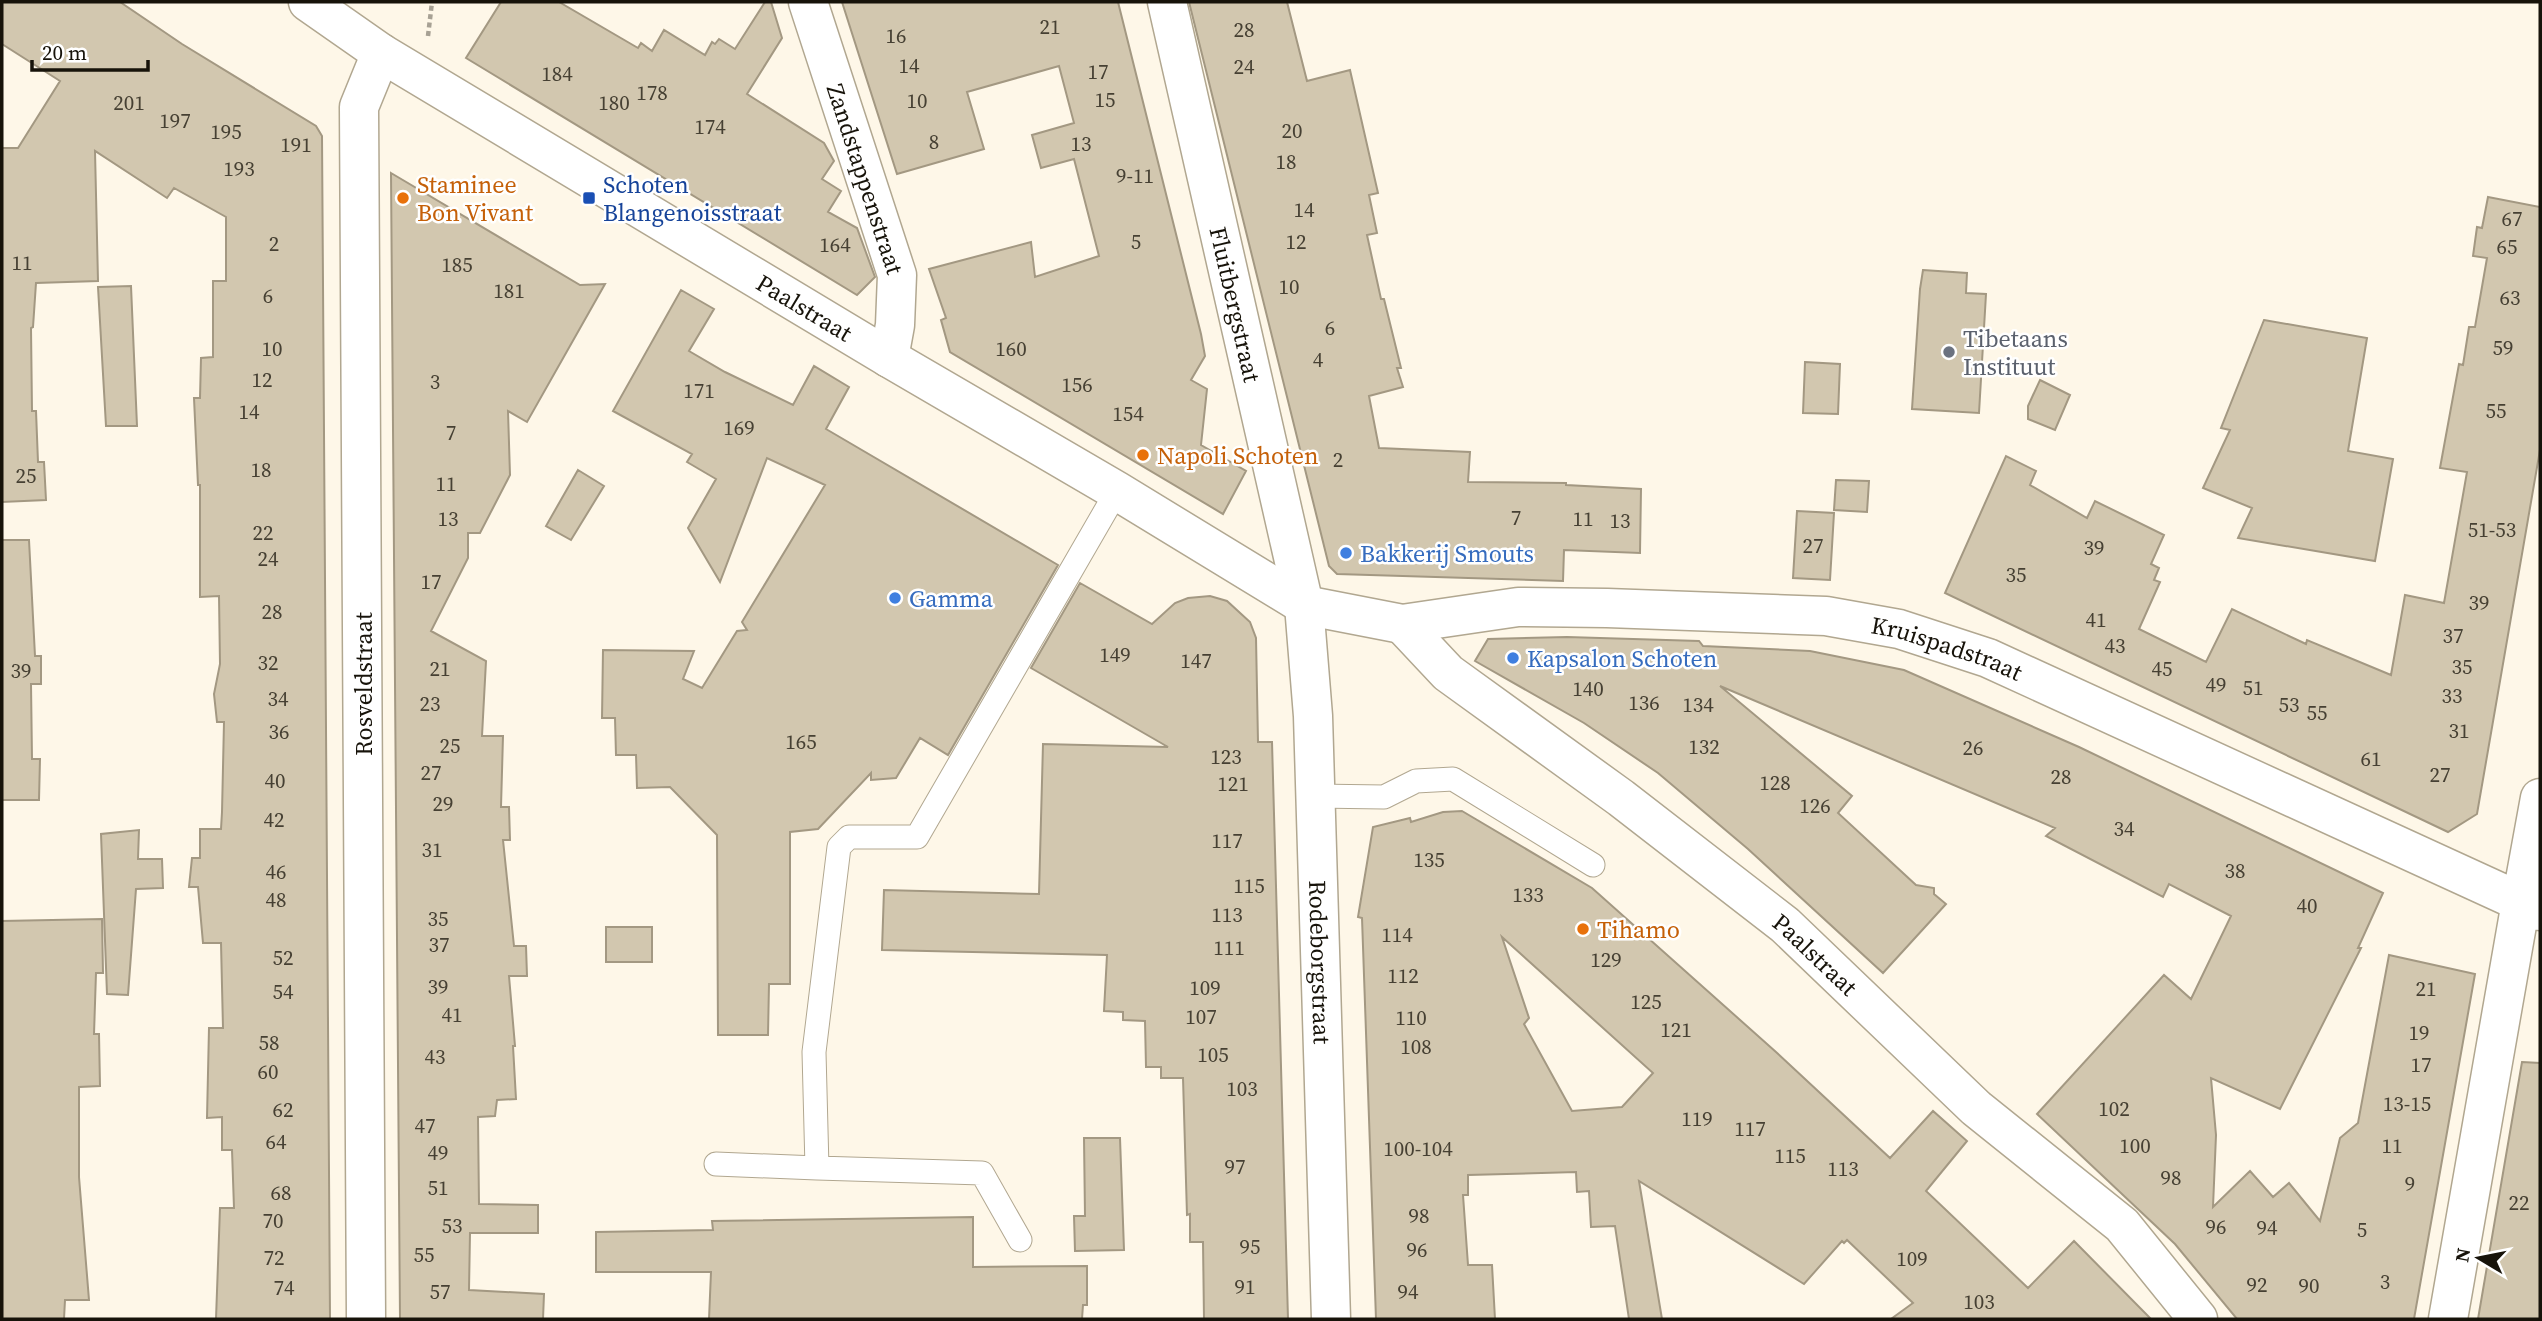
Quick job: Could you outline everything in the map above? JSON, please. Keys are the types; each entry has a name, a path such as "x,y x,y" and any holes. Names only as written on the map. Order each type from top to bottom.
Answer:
{"street":[{"name":"Paalstraat","path":"308,2 381,52 1304,605"},
{"name":"Zandstappenstraat","path":"807,2 897,275 895,326 889,358"},
{"name":"Fluitbergstraat","path":"1167,2 1304,605"},
{"name":"Rosveldstraat","path":"366,1319 359,107 381,52"},
{"name":"Kruispadstraat","path":"1304,605 1402,624 1518,607 1826,616 1899,628 1988,658 2531,906"},
{"name":"Rodeborgstraat","path":"1304,605 1313,716 1331,1319"},
{"name":"Paalstraat","path":"1402,624 1448,673 1629,804 1785,925 1976,1108 2122,1225 2198,1319"},
{"path":"2448,1319 2531,906 2540,798"}],"lane":[{"path":"817,1168 814,1052 839,846 849,837 917,837 1117,491"},
{"path":"1315,796 1384,797 1416,781 1453,779 1592,865"},
{"path":"716,1164 982,1173 1020,1240"}],"building":[{"path":"2,2 120,2 182,44 316,126 322,136 330,1319 216,1319 220,1208 234,1208 232,1150 222,1150 222,1117 207,1118 209,1028 223,1028 221,943 203,943 198,887 189,887 192,858 200,858 200,829 221,829 222,812 224,722 217,722 214,694 220,664 219,596 200,597 200,485 194,398 200,398 201,358 213,357 213,281 226,281 226,217 174,188 167,198 95,151 98,281 36,283 31,328 32,411 36,411 38,462 44,462 46,500 2,502 2,148 18,148 60,81 2,44"},
{"path":"501,2 559,2 638,48 641,43 652,51 664,30 705,55 712,42 715,44 719,39 735,49 765,2 771,2 782,38 747,94 824,143 834,161 822,179 841,191 828,212 857,228 875,277 857,295 466,58"},
{"path":"842,2 1118,2 1201,334 1205,356 1191,380 1207,389 1201,445 1246,471 1223,514 950,352 941,320 946,318 929,269 1031,242 1035,277 1099,256 1074,159 1041,168 1032,135 1074,123 1059,66 967,92 984,149 897,174"},
{"path":"1189,2 1287,2 1307,81 1350,70 1378,193 1369,195 1377,233 1367,235 1381,299 1384,299 1401,368 1397,368 1403,387 1369,396 1379,448 1470,452 1468,482 1566,483 1641,489 1640,553 1564,550 1563,581 1337,574 1329,566"},
{"path":"391,173 580,285 605,284 527,422 508,411 510,475 480,533 468,533 468,558 431,631 486,661 482,736 503,736 501,807 509,807 510,840 503,840 514,946 526,946 527,976 509,976 516,1099 497,1100 495,1116 478,1117 479,1204 538,1205 538,1233 470,1233 469,1290 544,1294 543,1319 400,1319"},
{"path":"2488,197 2540,207 2540,450 2477,814 2448,832 1945,593 2006,456 2036,471 2030,485 2087,518 2095,501 2164,535 2151,564 2159,568 2154,580 2160,582 2139,629 2206,662 2232,609 2306,644 2307,640 2391,675 2405,595 2444,603 2467,472 2440,468 2459,364 2463,365 2469,327 2475,327 2487,258 2473,256 2477,227 2482,228"},
{"name":"Tibetaans Instituut","path":"1923,270 1967,273 1966,293 1986,294 1979,413 1912,409"},
{"path":"131,286 137,426 106,426 98,287"},
{"path":"681,290 714,309 689,351 793,405 814,366 849,387 826,429 1058,565 948,755 920,738 896,778 871,780 871,773 818,829 790,832 790,984 769,984 768,1035 718,1035 717,835 670,787 637,788 636,755 616,755 615,718 602,718 603,650 694,651 683,679 702,688 737,631 747,630 742,622 825,485 767,458 720,582 688,528 716,479 687,462 692,454 613,411"},
{"path":"2264,320 2367,338 2348,451 2393,459 2375,561 2238,538 2252,508 2203,488 2230,430 2221,428"},
{"path":"1805,362 1840,364 1838,414 1803,413"},
{"path":"2040,380 2070,395 2055,430 2028,419 2028,406"},
{"path":"578,470 604,486 571,540 546,526"},
{"path":"1836,480 1869,481 1867,512 1834,510"},
{"path":"1797,511 1834,513 1830,580 1793,578"},
{"path":"2,540 29,540 35,656 41,656 41,684 31,684 32,759 40,759 39,800 2,800"},
{"path":"1080,583 1152,624 1175,603 1188,598 1210,596 1227,601 1250,622 1256,638 1258,742 1272,742 1288,1319 1204,1319 1203,1242 1190,1242 1190,1214 1187,1215 1183,1078 1161,1078 1161,1067 1146,1067 1145,1021 1123,1020 1123,1012 1104,1011 1107,955 882,950 884,890 1039,894 1043,744 1168,747 1031,668"},
{"path":"1567,637 1699,641 1703,646 1810,651 1904,670 2079,747 2383,893 2358,948 2361,948 2280,1109 2211,1078 2216,1135 2213,1207 2250,1171 2273,1197 2289,1183 2320,1221 2340,1138 2358,1123 2389,955 2475,974 2414,1319 2237,1319 2175,1244 2037,1114 2164,975 2191,999 2231,916 2169,884 2163,897 2046,836 2055,828 1720,686 1852,796 1838,813 1916,885 1934,888 1934,894 1946,904 1883,973 1748,849 1658,773 1584,723 1475,661 1488,639"},
{"path":"1462,811 1592,888 1890,1158 1933,1111 1967,1141 1926,1191 2028,1288 2074,1241 2151,1319 1891,1319 1913,1303 1847,1240 1844,1243 1842,1241 1804,1284 1639,1181 1662,1319 1629,1319 1615,1226 1591,1227 1589,1191 1577,1192 1576,1172 1468,1175 1468,1195 1463,1195 1468,1265 1492,1265 1495,1319 1376,1319 1362,918 1358,917 1373,827 1410,818 1411,822 1443,812","holes":["1502,937 1653,1073 1622,1107 1572,1111 1524,1024 1529,1018"]},
{"path":"139,830 138,859 162,859 163,888 136,889 128,995 107,994 101,834"},
{"path":"102,919 103,973 96,973 94,1034 99,1034 100,1086 79,1087 79,1177 89,1300 65,1300 64,1319 2,1319 2,921"},
{"path":"606,927 652,927 652,962 606,962"},
{"path":"2522,1062 2540,1063 2540,1319 2478,1319"},
{"path":"1084,1138 1120,1138 1124,1250 1075,1251 1074,1216 1085,1216"},
{"path":"973,1217 973,1267 1087,1266 1087,1305 1083,1305 1082,1319 709,1319 711,1272 596,1272 596,1232 713,1230 712,1221"}],"place":[{"name":"Staminee Bon Vivant","path":"403,198"},
{"name":"Schoten Blangenoisstraat","path":"589,198"},
{"name":"Tibetaans Instituut","path":"1949,352"},
{"name":"Napoli Schoten","path":"1143,455"},
{"name":"Bakkerij Smouts","path":"1346,553"},
{"name":"Gamma","path":"895,598"},
{"name":"Kapsalon Schoten","path":"1513,658"},
{"name":"Tihamo","path":"1583,929"}]}
